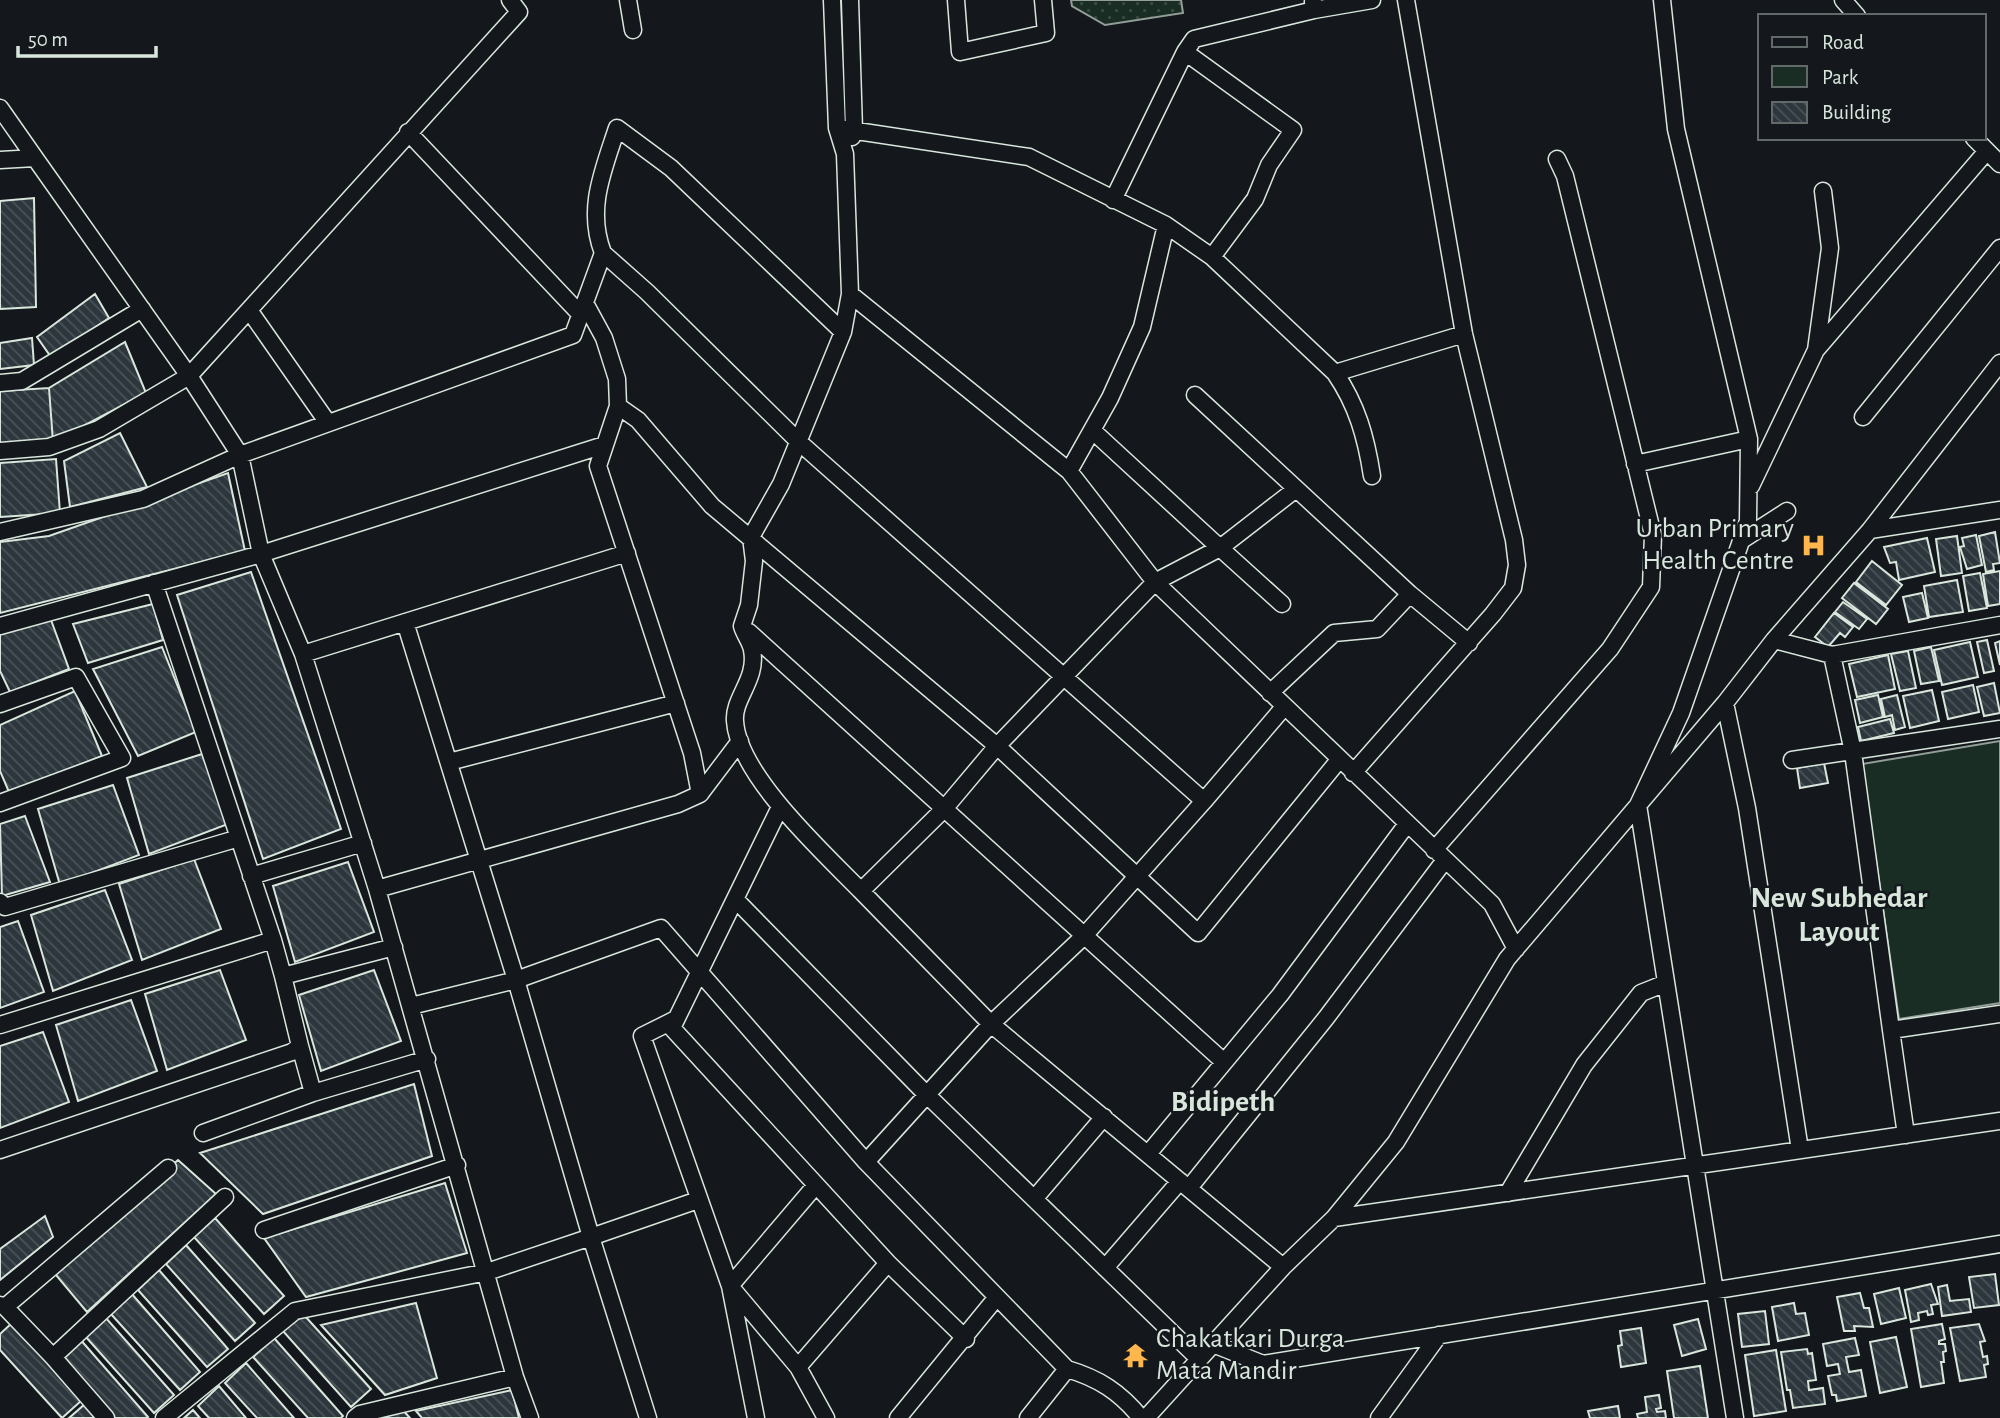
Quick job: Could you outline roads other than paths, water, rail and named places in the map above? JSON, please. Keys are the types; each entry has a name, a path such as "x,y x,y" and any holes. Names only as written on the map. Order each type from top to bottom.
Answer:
{"street":[{"path":"0,451 49,447 99,429 189,376 519,12 510,0"},
{"path":"628,0 633,30"},
{"path":"832,0 836,128 845,154 850,294 843,331 799,442 781,484 751,537 754,561 749,605 742,626 752,648 753,666 734,717 740,741 780,807 991,1024 1283,1266"},
{"path":"845,154 854,130 850,0"},
{"path":"956,0 960,52 1046,33 1043,0"},
{"path":"1113,200 1194,38 1313,5 1372,0"},
{"path":"1353,773 1469,643 1513,589 1517,565 1507,506 1464,334 1406,0"},
{"path":"1661,0 1676,129 1749,439 1748,521 1681,713 1638,806 1735,1418"},
{"path":"1843,0 1855,14"},
{"path":"1185,52 1293,130 1269,164 1255,198 1212,257"},
{"path":"0,108 189,376 240,455 261,554 303,654 363,843 427,1059 515,1377 530,1418"},
{"path":"843,331 671,169 617,128 595,196 596,234 603,253 647,292 799,442 1204,801"},
{"path":"836,128 1029,158 1166,225 1212,257 1335,373 1350,395 1366,435 1372,476"},
{"path":"408,132 583,309 614,362 618,406 598,466 692,753 700,794"},
{"path":"1977,140 2000,164"},
{"path":"1749,492 1816,350 1987,151"},
{"path":"0,160 35,158"},
{"path":"1105,1268 1184,1184 1326,1018 1440,855 1610,649 1651,587 1653,535 1565,176 1557,159"},
{"path":"1816,350 1830,248 1823,191"},
{"path":"1069,471 1093,431 1142,327 1166,225"},
{"path":"1863,417 2000,248"},
{"path":"0,532 143,499 240,455 573,335 603,253"},
{"path":"850,294 1069,471 1155,582 1492,904 1516,949"},
{"path":"0,383 22,381 142,309"},
{"path":"249,310 328,423"},
{"path":"1335,373 1464,334"},
{"path":"411,1006 516,980 661,928 866,1162 1066,1369 1091,1376 1110,1387 1144,1418 1283,1266 1334,1219 1396,1142 1516,949 1725,703 1774,640 1870,530 2000,363"},
{"path":"1195,395 1410,594 1469,643"},
{"path":"618,406 638,420 712,506 997,746 1198,933 1339,760"},
{"path":"1093,431 1282,604"},
{"path":"1635,464 1749,439"},
{"path":"0,626 261,554 604,445"},
{"path":"861,891 944,809 997,746 1155,582 1220,548 1296,489"},
{"path":"1870,530 2000,510"},
{"path":"1742,540 1787,511"},
{"path":"303,654 627,553"},
{"path":"154,583 273,940 313,1093"},
{"path":"1270,693 1334,633 1377,629 1410,594"},
{"path":"405,622 648,1418"},
{"path":"1774,640 1832,655 2000,625"},
{"path":"742,626 1224,1062"},
{"path":"1832,655 1853,752 1906,1135"},
{"path":"0,704 76,677 122,758 0,803"},
{"path":"449,762 676,703"},
{"path":"1725,703 1747,808 1800,1150"},
{"path":"866,1162 991,1024 1083,937 1138,878 1284,707"},
{"path":"1792,760 2000,729"},
{"path":"377,889 678,804 700,794 740,741"},
{"path":"780,807 672,1028 888,1263 966,1339"},
{"path":"1148,1154 1280,995 1407,824"},
{"path":"2,906 239,838"},
{"path":"251,876 363,843"},
{"path":"735,899 926,1094 1199,1359"},
{"path":"0,1025 273,940"},
{"path":"283,976 394,947"},
{"path":"1508,1193 1584,1065 1641,993 1666,983"},
{"path":"1891,1030 2000,1014"},
{"path":"676,1019 642,1036 730,1286 756,1418"},
{"path":"0,1150 292,1052 300,1046"},
{"path":"203,1133 313,1093 427,1059"},
{"path":"1034,1199 1104,1117"},
{"path":"1334,1219 2000,1121"},
{"path":"264,1230 457,1165"},
{"path":"106,1418 53,1357 3,1306 168,1168"},
{"path":"730,1286 816,1185"},
{"path":"53,1357 225,1197"},
{"path":"164,1418 295,1311 487,1272 698,1200"},
{"path":"1213,1344 1263,1364 2000,1244"},
{"path":"798,1367 888,1263"},
{"path":"730,1286 798,1367 826,1418"},
{"path":"898,1418 966,1339 997,1297"},
{"path":"1379,1418 1438,1335"},
{"path":"1028,1418 1066,1369"},
{"path":"355,1418 360,1414 515,1377"}],"place":[{"name":"Urban Primary Health Centre","path":"1814,545"},
{"name":"Chakatkari Durga Mata Mandir","path":"1136,1355"}],"district":[{"name":"New Subhedar Layout","path":"1839,915"},
{"name":"Bidipeth","path":"1223,1102"}]}
